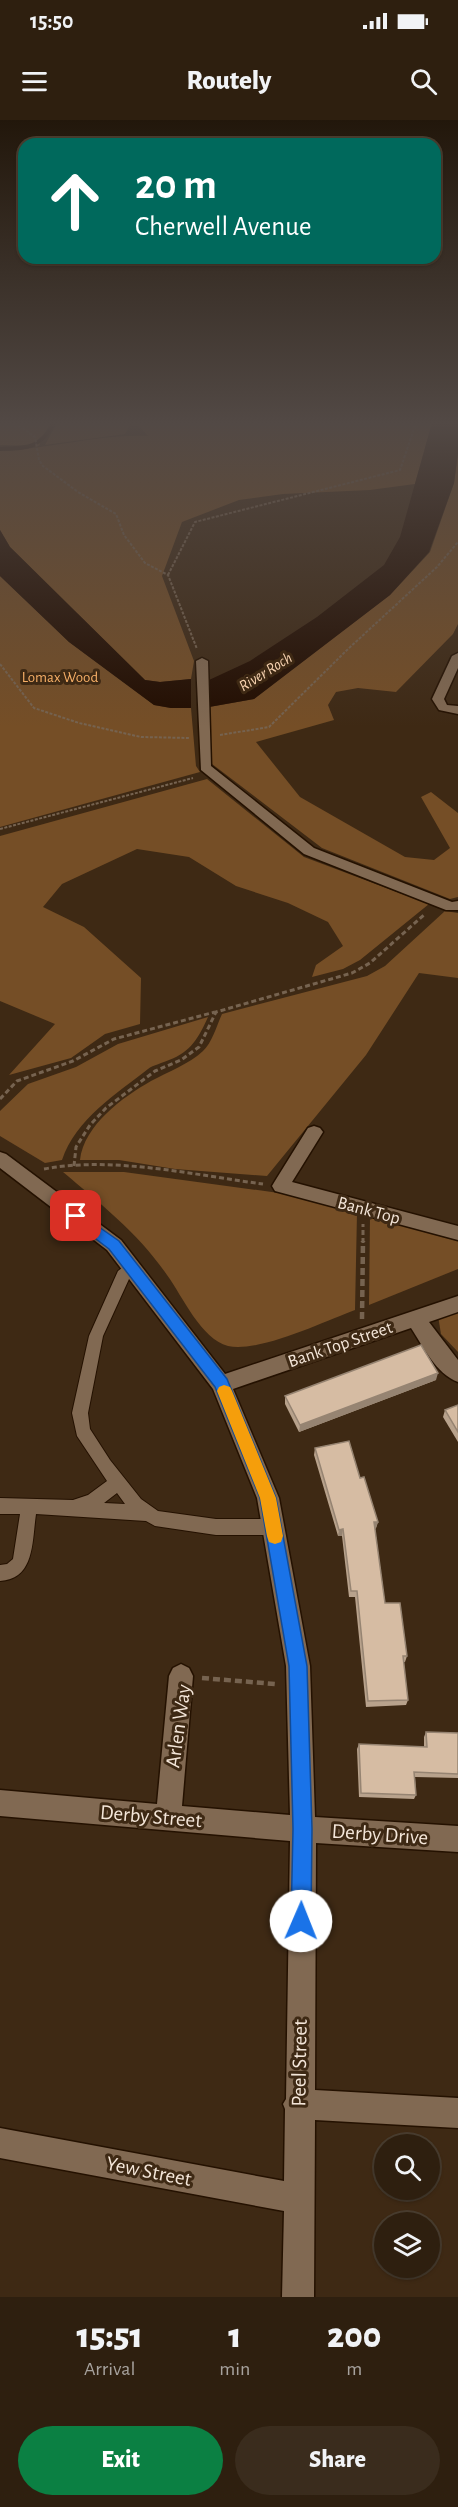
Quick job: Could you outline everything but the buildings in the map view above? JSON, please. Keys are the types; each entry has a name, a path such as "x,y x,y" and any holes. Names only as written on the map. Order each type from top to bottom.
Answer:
{"street":[{"path":"458,656 438,699 443,708 458,710"},
{"path":"202,661 201,708 205,767 309,851 450,907 458,905"},
{"path":"281,1186 314,1132"},
{"name":"Peel Street","path":"1,1160 114,1245 221,1384 268,1498 298,1666 303,1829 298,2104 298,2297"},
{"name":"Bank Top","path":"281,1186 458,1233"},
{"name":"Bank Top Street","path":"221,1384 458,1304"},
{"path":"415,1318 444,1360 458,1373"},
{"name":"Arlen Way","path":"168,1818 181,1676"},
{"name":"Derby Street","path":"0,1803 303,1829"},
{"name":"Derby Drive","path":"303,1829 458,1839"},
{"path":"298,2104 458,2113"},
{"name":"Yew Street","path":"0,2143 298,2199"}],"lane":[{"path":"131,1268 123,1275 96,1336 80,1413 83,1431 104,1465 135,1504 155,1518 216,1527 273,1527"},
{"path":"65,1507 91,1502 118,1483"},
{"path":"0,1506 65,1507 151,1515"},
{"path":"0,1573 11,1572 21,1561 29,1508"}],"path":[{"path":"120,525 124,535 145,563 168,575 202,661"},
{"path":"168,575 194,525"},
{"path":"0,664 34,708 79,723 141,737 203,738 269,727 347,650 437,567 458,542"},
{"path":"0,829 212,773"},
{"path":"0,1099 17,1082 73,1061 114,1039 352,973 370,963 438,902"},
{"path":"74,1166 76,1147 90,1125 106,1107 155,1071 182,1060 199,1047 216,1012"},
{"path":"20,1174 60,1166 122,1166 191,1177 281,1186"},
{"path":"362,1336 364,1208"},
{"name":"Arlen Way","path":"181,1676 298,1686"}],"green space":[{"path":"0,525 181,525 162,576 194,661 191,679 160,682 145,680 10,547 0,530"},
{"path":"440,525 458,525 458,624 453,634 396,692 358,688 336,692 328,705 334,720 256,742 300,797 405,857 434,860 450,848 421,797 431,792 458,813 458,897 450,899 322,848 212,764 209,707 254,699 390,595 430,552"},
{"name":"Lomax Wood","path":"0,576 69,642 154,705 191,708 196,766 200,772 0,827"},
{"path":"207,779 304,857 429,904 360,960 343,969 312,977 316,965 343,946 328,922 288,903 236,886 189,857 137,849 62,884 43,907 84,927 141,978 140,1024 105,1034 71,1058 9,1075 55,1024 0,1001 0,836"},
{"path":"445,911 458,913 458,978 419,973 366,1055 267,1176 175,1169 119,1160 80,1160 89,1135 106,1113 140,1088 185,1064 203,1051 212,1039 222,1014 367,976 385,966"},
{"path":"208,1017 198,1037 183,1053 150,1068 98,1108 68,1145 62,1160 45,1163 0,1136 0,1111 28,1084 76,1067 118,1044"},
{"path":"63,1172 124,1172 279,1193 357,1213 355,1310 292,1335 257,1345 228,1346 218,1342 193,1316 167,1275 144,1246 119,1220"},
{"path":"370,1217 458,1241 458,1269 369,1305"},
{"path":"458,1310 458,1352 441,1334 438,1316"}],"water":[{"name":"River Roch","path":"403,525 439,525 429,552 390,595 254,699 209,707 209,680 250,661 317,617 384,565 400,537"},
{"path":"0,530 10,547 145,680 160,682 191,679 191,708 154,705 69,642 0,576"}],"slow traffic":[{"path":"224,1391 268,1498 275,1536"}],"route":[{"path":"76,1216 114,1245 221,1384 268,1498 298,1666 303,1829 301,1921"}]}
